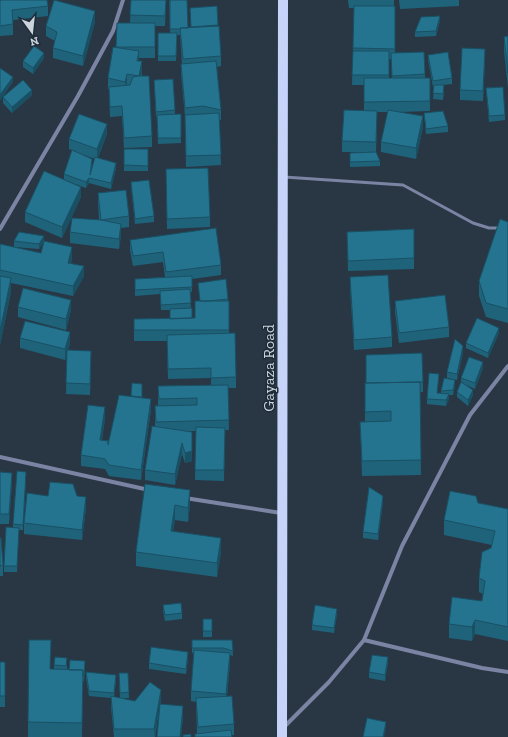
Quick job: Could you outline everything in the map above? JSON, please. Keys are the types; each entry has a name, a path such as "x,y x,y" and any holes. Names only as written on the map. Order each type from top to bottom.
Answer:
{"main road":[{"name":"Gayaza Road","path":"282,0 282,733"}],"street":[{"path":"0,229 78,96 109,38 123,0"},
{"path":"282,733 329,682 364,640 402,546 470,415 508,366"},
{"path":"0,457 154,491"},
{"path":"177,496 282,513"},
{"path":"364,640 482,668 508,672"}],"lane":[{"path":"283,177 403,185 473,222 489,228 508,228"}],"building":[{"path":"0,0 47,0 48,6 12,10 13,24 0,26"},
{"path":"54,0 95,11 83,56 53,48 57,32 46,26"},
{"path":"131,0 166,0 165,16 130,15"},
{"path":"170,0 187,0 188,28 170,29"},
{"path":"217,6 218,25 191,27 190,8"},
{"path":"354,6 395,6 395,49 353,48"},
{"path":"440,16 436,31 415,32 421,17"},
{"path":"117,23 155,23 155,47 116,47"},
{"path":"219,26 221,56 183,59 180,28"},
{"path":"158,33 177,33 176,56 158,56"},
{"path":"508,36 508,73 504,37"},
{"path":"34,46 44,53 33,68 23,61"},
{"path":"113,47 139,51 137,61 142,61 139,76 127,74 125,82 108,78"},
{"path":"462,48 485,49 483,91 460,90"},
{"path":"353,51 389,51 389,75 352,75"},
{"path":"424,52 425,74 392,76 391,53"},
{"path":"448,52 452,78 433,81 428,55"},
{"path":"216,61 221,110 203,106 185,108 181,64"},
{"path":"0,68 13,77 0,95"},
{"path":"149,76 152,136 124,138 122,106 110,107 109,87 130,85 133,77"},
{"path":"364,78 430,78 430,101 364,102"},
{"path":"173,79 175,110 156,112 154,80"},
{"path":"23,80 32,90 12,107 3,97"},
{"path":"434,85 444,85 443,94 433,93"},
{"path":"503,87 505,115 489,116 486,88"},
{"path":"344,110 377,111 376,142 342,141"},
{"path":"388,110 423,116 416,148 381,142"},
{"path":"443,111 448,126 426,129 424,113"},
{"path":"219,113 221,155 186,156 185,115"},
{"path":"79,114 107,124 97,149 69,139"},
{"path":"181,114 181,138 158,138 157,115"},
{"path":"124,149 148,149 148,166 124,165"},
{"path":"72,150 92,159 90,175 95,157 116,163 111,183 89,178 86,182 64,174"},
{"path":"376,152 380,161 350,162 350,153"},
{"path":"208,168 210,217 167,219 166,169"},
{"path":"44,171 81,187 62,227 25,212"},
{"path":"149,180 154,216 135,219 131,182"},
{"path":"126,190 129,216 101,220 98,193"},
{"path":"72,218 101,220 121,224 119,239 70,232"},
{"path":"500,219 508,222 508,309 486,303 479,281"},
{"path":"216,228 221,265 166,272 163,252 133,256 130,240"},
{"path":"414,229 414,258 348,261 347,232"},
{"path":"19,232 44,236 39,244 14,241"},
{"path":"44,241 72,247 68,263 84,266 73,286 0,270 0,244 41,253"},
{"path":"388,275 392,337 354,340 350,277"},
{"path":"0,276 11,278 0,331"},
{"path":"192,276 192,287 135,290 135,279"},
{"path":"226,279 228,299 200,301 198,283"},
{"path":"23,288 71,300 66,319 18,307"},
{"path":"190,289 191,303 161,305 160,291"},
{"path":"445,295 449,327 399,333 395,301"},
{"path":"195,301 229,301 229,330 134,330 134,319 195,318"},
{"path":"192,308 192,318 170,319 170,309"},
{"path":"477,318 499,328 488,353 466,343"},
{"path":"25,321 70,332 65,349 20,338"},
{"path":"235,333 236,377 211,378 211,368 168,369 167,335"},
{"path":"455,339 463,346 457,374 447,372"},
{"path":"67,350 91,351 90,384 66,383"},
{"path":"422,353 423,382 366,383 366,355"},
{"path":"469,357 483,362 475,383 461,378"},
{"path":"429,373 439,374 437,393 449,394 446,400 427,399"},
{"path":"444,378 455,380 453,390 441,391"},
{"path":"420,382 421,460 362,461 360,422 391,421 391,411 365,412 365,383"},
{"path":"461,382 473,390 468,400 457,392"},
{"path":"132,383 142,384 142,397 131,396"},
{"path":"228,385 229,420 156,422 155,406 197,405 197,398 159,399 158,386"},
{"path":"119,395 151,399 141,470 109,465 105,459 81,455 88,405 105,407 100,440 108,441 108,445"},
{"path":"152,426 192,432 192,451 185,453 182,443 175,474 145,470"},
{"path":"196,427 225,428 224,470 195,470"},
{"path":"17,471 26,472 23,525 13,524"},
{"path":"0,472 12,473 9,514 0,514"},
{"path":"50,482 73,484 77,496 86,497 82,530 24,523 27,493 48,496"},
{"path":"145,484 190,490 188,508 175,505 171,531 221,538 217,563 136,552"},
{"path":"369,487 383,496 378,534 363,532"},
{"path":"450,491 476,496 478,503 508,509 508,627 475,620 472,627 449,624 452,597 482,601 485,581 479,578 482,552 491,548 495,531 444,520"},
{"path":"6,527 19,528 17,566 4,566"},
{"path":"0,538 3,565 0,566"},
{"path":"181,603 182,613 165,615 163,605"},
{"path":"315,605 337,609 334,628 312,625"},
{"path":"203,619 212,619 212,631 203,631"},
{"path":"29,640 51,640 50,669 83,670 82,723 28,722"},
{"path":"192,640 232,640 233,651 223,648 192,648"},
{"path":"151,647 188,652 186,669 149,663"},
{"path":"194,650 230,653 226,694 191,691"},
{"path":"372,655 388,657 385,675 369,672"},
{"path":"55,657 67,658 66,666 54,665"},
{"path":"70,660 85,661 84,676 83,670 69,670"},
{"path":"0,662 5,662 5,696 0,696"},
{"path":"86,672 116,675 114,693 89,691"},
{"path":"119,673 128,673 129,692 120,693"},
{"path":"150,682 161,690 154,729 114,729 111,696 135,701"},
{"path":"232,696 234,724 198,727 196,698"},
{"path":"160,704 183,706 180,737 157,737"},
{"path":"367,718 386,722 383,737 363,737"},
{"path":"231,730 232,737 195,737 195,734"},
{"path":"191,734 191,737 183,737 183,735"}]}
